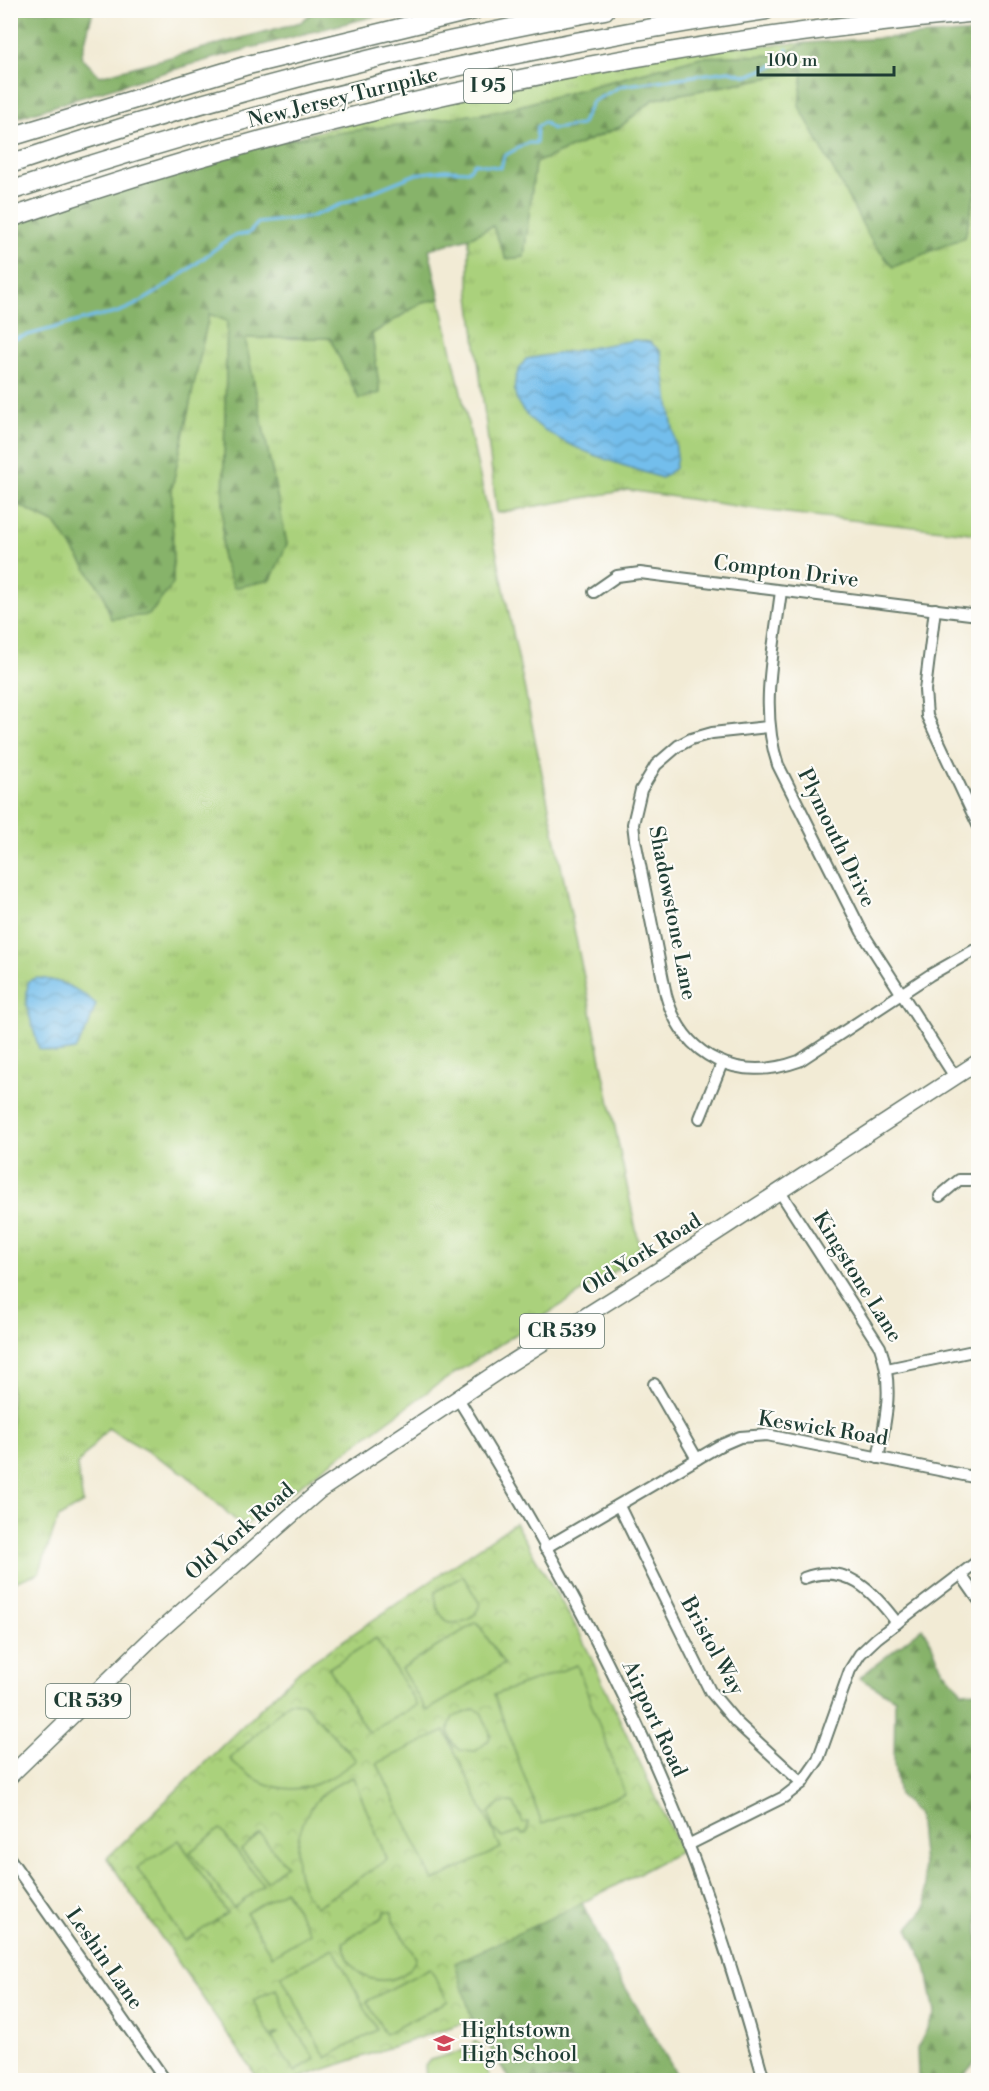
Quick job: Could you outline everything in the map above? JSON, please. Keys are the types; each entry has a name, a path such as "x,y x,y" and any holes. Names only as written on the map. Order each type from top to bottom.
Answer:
{"highway":[{"path":"10,137 218,73 474,10"},
{"name":"New Jersey Turnpike","path":"10,164 126,127 276,84 456,40 605,10"},
{"name":"New Jersey Turnpike","path":"10,191 170,140 356,90 556,46 766,10"},
{"name":"New Jersey Turnpike","path":"10,219 253,144 503,83 747,40 978,12"}],"main road":[{"name":"Old York Road","path":"10,1776 165,1626 319,1491 457,1397 780,1192 978,1062"}],"street":[{"name":"Compton Drive","path":"594,592 612,578 628,573 978,615"},
{"name":"Plymouth Drive","path":"781,591 768,697 768,727 778,765 844,901 955,1077"},
{"path":"935,609 925,690 927,716 978,825"},
{"name":"Shadowstone Lane","path":"768,727 711,733 678,746 656,765 647,777 637,804 633,824 638,858 670,1009 688,1039 722,1063 752,1070 770,1069 799,1061 901,994 978,948"},
{"path":"700,1118 722,1063"},
{"path":"940,1196 959,1180 978,1180"},
{"name":"Kingstone Lane","path":"780,1192 880,1347 887,1369 889,1407 878,1458"},
{"path":"887,1369 978,1350"},
{"path":"654,1384 697,1459"},
{"name":"Airport Road","path":"457,1397 502,1469 620,1687 688,1845 728,1958 764,2080"},
{"name":"Keswick Road","path":"545,1548 697,1459 730,1441 752,1435 767,1435 978,1478"},
{"name":"Bristol Way","path":"619,1506 711,1691 736,1722 802,1783"},
{"path":"688,1845 784,1797 802,1783 822,1750 855,1661 868,1645 962,1576 978,1561"},
{"path":"804,1578 826,1573 858,1582 875,1595 897,1623"},
{"path":"962,1576 978,1599"},
{"name":"Leshin Lane","path":"10,1860 165,2080"}],"green space":[{"path":"10,11 93,11 81,57 100,76 301,22 314,11 396,11 202,61 11,120"},
{"path":"978,32 978,180 965,237 893,267 872,242 799,106 803,71 654,99 620,127 535,163 524,257 506,259 493,226 469,238 429,249 440,299 423,302 372,334 380,393 359,399 330,338 245,338 287,544 271,580 234,588 222,558 227,321 209,314 172,488 173,584 149,615 111,619 103,593 56,524 11,501 10,213 278,141 500,111 701,57 780,55 806,43"},
{"path":"806,43 780,55 701,57 500,111 277,142 629,52"},
{"path":"804,71 965,237 978,180 978,534 769,511 628,490 497,513 469,288 469,238 493,226 506,259 524,257 535,163 620,127 654,99"},
{"path":"440,299 490,521 641,1254 438,1384 243,1527 184,1473 108,1428 77,1465 83,1503 58,1518 39,1573 14,1582 11,1602 11,501 56,524 103,593 111,619 173,584 172,488 209,313 227,321 222,558 287,544 244,338 330,338 359,399 380,393 372,334 423,302"},
{"path":"515,1523 579,1632 681,1851 582,1903 455,1963 472,2020 293,2080 259,2080 107,1858 300,1670"},
{"path":"463,1576 480,1604 469,1619 450,1623 438,1609 435,1592"},
{"path":"477,1622 504,1664 427,1711 401,1669"},
{"path":"922,1628 931,1642 941,1667 962,1692 978,1691 978,2059 959,2080 925,2080 918,2076 917,2049 935,2013 926,1966 908,1928 927,1906 918,1814 899,1796 894,1764 895,1699 859,1678"},
{"path":"376,1638 417,1705 368,1733 329,1668"},
{"path":"577,1665 625,1794 542,1824 494,1695"},
{"path":"289,1702 303,1703 356,1760 324,1781 308,1787 292,1789 261,1782 230,1759"},
{"path":"475,1709 481,1712 490,1733 489,1740 476,1751 460,1750 449,1735 451,1722 453,1717"},
{"path":"445,1731 501,1848 433,1881 377,1763"},
{"path":"353,1777 387,1860 316,1907 300,1881 297,1866 299,1836 311,1808 321,1796 336,1785"},
{"path":"514,1803 523,1823 528,1822 527,1833 522,1835 520,1831 503,1837 493,1829 489,1813 499,1804"},
{"path":"220,1829 263,1885 234,1908 190,1852"},
{"path":"260,1834 286,1865 267,1881 241,1850"},
{"path":"179,1840 227,1913 185,1941 137,1868"},
{"path":"285,1890 310,1933 272,1956 246,1913"},
{"path":"582,1903 615,1970 680,2080 510,2080 472,2020 455,1963"},
{"path":"385,1911 392,1912 393,1920 416,1958 412,1966 399,1977 381,1980 364,1976 354,1968 349,1961 343,1942 383,1917"},
{"path":"333,1948 377,2030 326,2058 281,1976"},
{"path":"430,1968 448,2001 385,2034 367,2001"},
{"path":"276,1989 292,2025 315,2059 294,2072 272,2038 279,2033 270,2036 253,2000"},
{"path":"475,2041 483,2047 481,2056 490,2080 426,2080 425,2066 430,2060 469,2049"}],"water":[{"path":"635,340 650,342 661,352 677,455 675,468 662,478 586,451 558,438 534,422 519,404 515,383 526,359"},
{"path":"36,978 52,980 68,986 96,1004 88,1027 75,1050 55,1053 39,1049 26,1004 28,981"}],"waterway":[{"path":"10,340 97,316 113,314 130,307 167,285 233,236 249,233 258,223 310,217 416,174 445,170 468,171 475,163 501,168 504,156 527,143 536,143 537,127 544,122 552,129 581,125 592,102 621,86 729,71 748,76 782,62 787,49"}],"place":[{"name":"Hightstown High School","path":"444,2043"}]}
